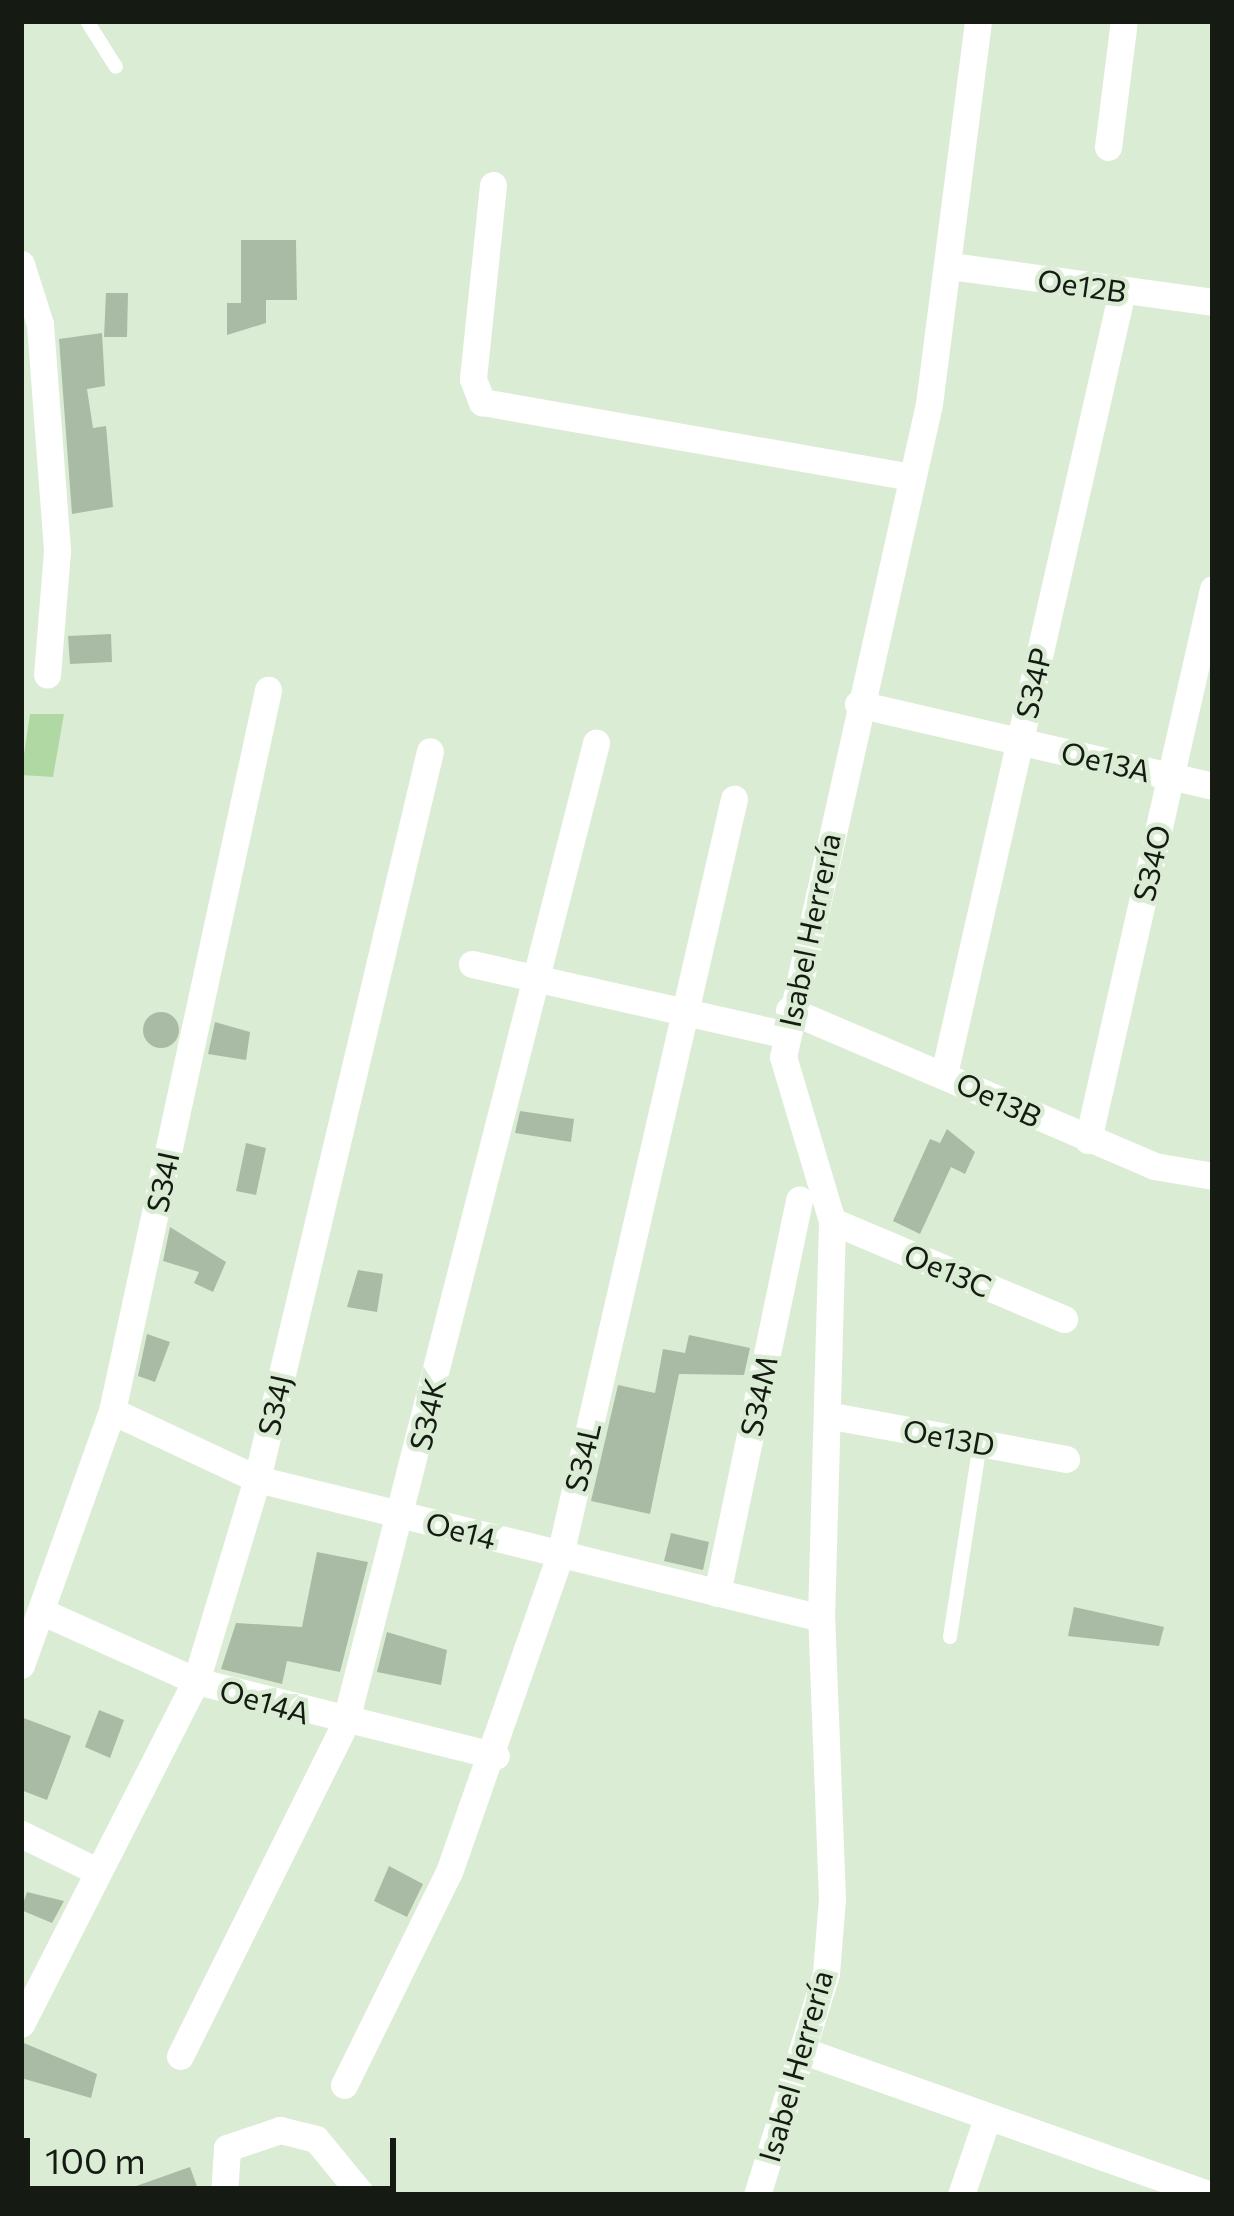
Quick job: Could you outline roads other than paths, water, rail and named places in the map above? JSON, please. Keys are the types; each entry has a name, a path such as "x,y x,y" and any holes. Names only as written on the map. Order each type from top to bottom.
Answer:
{"street":[{"name":"Isabel Herrería","path":"757,2195 804,2050 832,1899 821,1618 832,1416 832,1221 793,1105 788,1023 912,476 951,266 978,21"},
{"path":"1108,147 1124,21"},
{"path":"493,184 473,379 482,402 912,476"},
{"path":"21,264 40,323 57,550 47,675"},
{"name":"Oe12B","path":"951,266 1213,302"},
{"name":"S34P","path":"944,1074 1122,291"},
{"name":"S34O","path":"1088,1140 1213,589"},
{"name":"S34I","path":"21,1665 45,1613 112,1411 268,690"},
{"name":"Oe13A","path":"858,704 1213,786"},
{"name":"S34K","path":"180,2056 345,1724 403,1516 530,978 596,743"},
{"name":"S34J","path":"21,2024 196,1682 256,1479 430,751"},
{"name":"S34L","path":"344,2085 496,1756 560,1555 734,800"},
{"name":"Oe13B","path":"472,964 683,1012 788,1023 944,1074 1088,1140 1213,1176"},
{"name":"S34M","path":"717,1593 799,1199"},
{"name":"Oe13C","path":"832,1221 1064,1319"},
{"name":"Oe14","path":"112,1411 256,1479 821,1618"},
{"name":"Oe13D","path":"832,1416 1066,1459"},
{"name":"Oe14A","path":"45,1613 196,1682 345,1724 496,1756"},
{"path":"21,1834 98,1871"},
{"path":"804,2050 1171,2187 1211,2195"},
{"path":"961,2195 986,2121"},
{"path":"224,2195 227,2148 280,2130 316,2139 362,2195"}],"lane":[{"path":"87,21 116,67"},
{"path":"950,1637 980,1443"}]}
